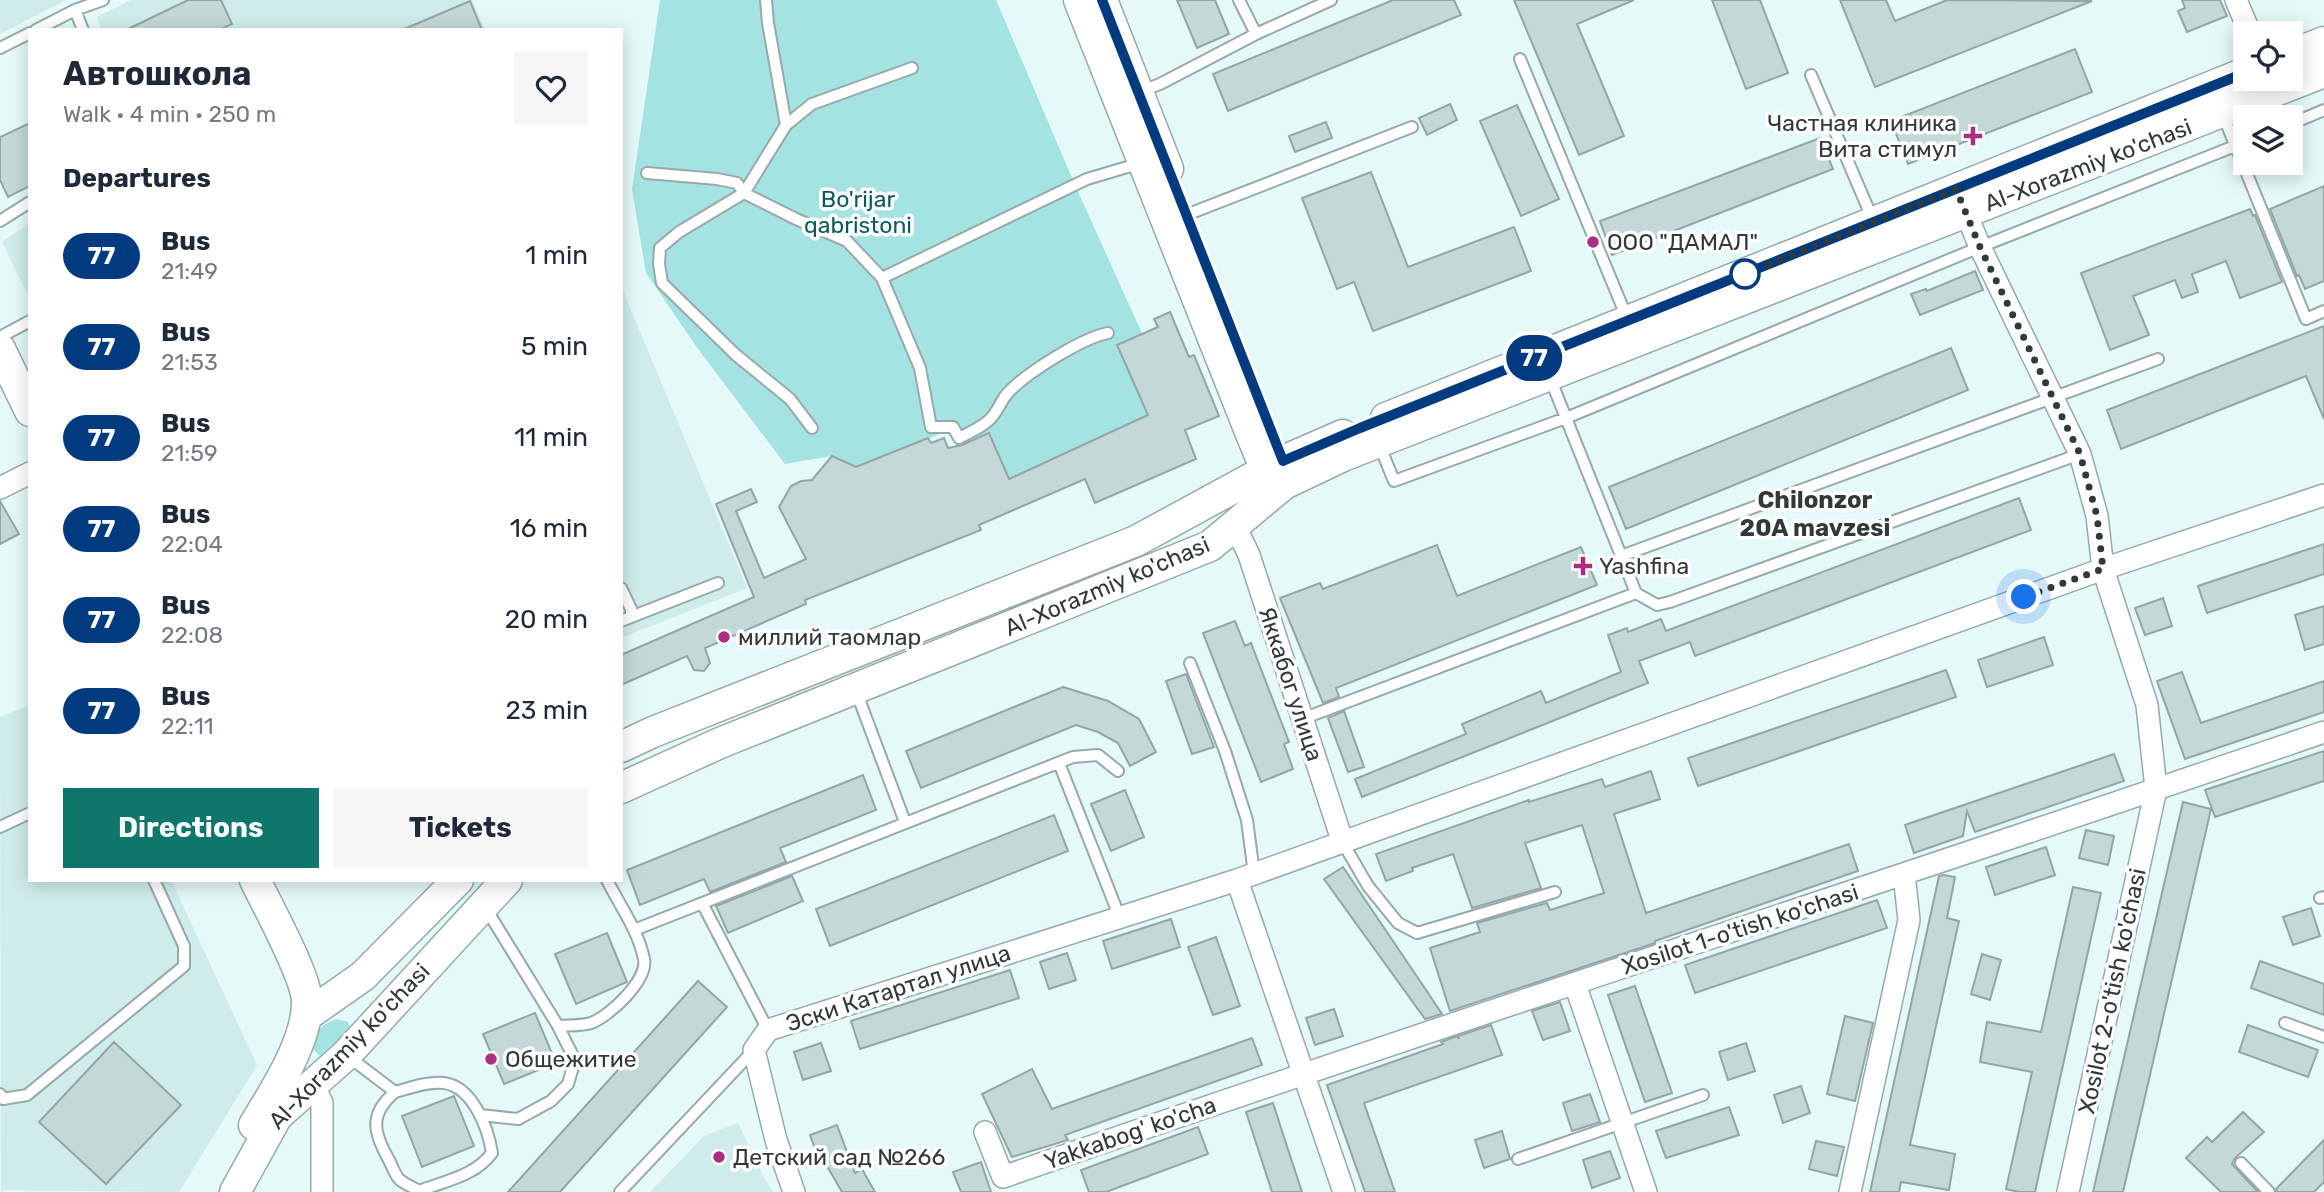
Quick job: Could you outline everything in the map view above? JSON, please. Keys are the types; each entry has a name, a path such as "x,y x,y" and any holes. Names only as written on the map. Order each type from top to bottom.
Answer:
{"main road":[{"path":"1079,0 1186,215 1278,472"},
{"path":"1102,0 1143,162 1278,472"},
{"path":"2303,50 2324,42"},
{"name":"Al-Xorazmiy ko'chasi","path":"2303,77 2324,72"},
{"name":"Al-Xorazmiy ko'chasi","path":"623,787 720,743 1210,547 1235,526 1278,472 1343,456 1549,376 1961,201 2233,79"},
{"name":"Al-Xorazmiy ko'chasi","path":"623,746 1136,541 1278,472 1335,438 1874,222 1961,201 2222,112 2262,91"},
{"path":"0,349 28,407"},
{"path":"256,882 307,996 320,1015 357,1026 359,1036 346,1055 321,1066 302,1050 320,1015 303,967 284,941"},
{"name":"Al-Xorazmiy ko'chasi","path":"216,1192 320,1015 363,976 456,882"},
{"name":"Al-Xorazmiy ko'chasi","path":"235,1192 273,1121 346,1055 505,882"},
{"path":"303,967 334,978 363,976"}],"street":[{"path":"2236,0 2245,21"},
{"name":"Xosilot 2-o'tish ko'chasi","path":"1961,201 1980,247 2080,454 2097,516 2103,569 2147,705 2156,789 2068,1192"},
{"path":"0,488 28,474"},
{"name":"Эски Катартал улица","path":"754,1050 768,1030 1343,844 2103,569 2324,495"},
{"name":"Яккабог улица","path":"1235,526 1249,555 1343,844"},
{"path":"2156,789 2324,732"},
{"name":"Xosilot 1-o'tish ko'chasi","path":"1303,1073 2156,789"},
{"path":"1850,1192 1909,920 1904,874"},
{"path":"1246,877 1303,1073 1344,1192"},
{"path":"1575,984 1646,1192"},
{"path":"754,1050 776,1140 794,1192"},
{"name":"Yakkabog' ko'cha","path":"985,1132 1003,1177 1303,1073"},
{"path":"313,1084 322,1103 322,1192"}],"lane":[{"path":"40,28 75,10 103,0"},
{"path":"766,0 786,125"},
{"path":"1239,0 1256,34"},
{"path":"1128,96 1160,84 1256,34 1331,0"},
{"path":"75,10 82,28"},
{"path":"0,48 28,34"},
{"path":"1520,58 1628,321"},
{"path":"812,428 790,399 736,355 662,283 660,248 679,232 744,193 786,125 812,104 912,68"},
{"path":"1811,75 1874,222"},
{"path":"2303,119 2324,110"},
{"path":"2222,112 2233,131"},
{"path":"1186,215 1412,127"},
{"path":"1378,442 1394,481 1566,418 1980,247 2233,147"},
{"path":"882,278 1087,179 1143,162"},
{"path":"647,173 737,183 744,193 847,241 882,278 920,368 931,427 953,427 960,438 989,421 1007,393 1042,367 1068,350 1108,333"},
{"path":"2253,175 2306,319 2324,311"},
{"path":"0,221 28,203"},
{"path":"0,337 28,322"},
{"path":"1621,556 2158,359"},
{"path":"1549,376 1636,593 1657,605 2080,454"},
{"path":"623,600 626,619 718,583"},
{"path":"1302,719 1636,593"},
{"path":"1190,663 1225,751 1247,820 1246,877"},
{"path":"856,690 905,822"},
{"path":"634,930 1073,757 1098,755 1118,771"},
{"path":"1059,763 1120,918"},
{"path":"0,827 28,814"},
{"path":"1343,844 1368,886 1398,923 1417,933 1555,892"},
{"path":"0,1094 3,1099 27,1095 184,966 184,946 154,882"},
{"path":"558,1026 591,1023 619,1004 638,981 645,962 634,930 608,882"},
{"path":"702,903 768,1030"},
{"path":"480,1115 518,1119 551,1101 568,1084 575,1060 558,1026 484,904"},
{"path":"2286,1023 2324,1037"},
{"name":"Эски Катартал улица","path":"620,1192 754,1050"},
{"path":"346,1055 395,1091"},
{"path":"445,1083 463,1092 480,1115 490,1137 492,1153 483,1164 470,1172 419,1191 400,1180 375,1128 377,1112 395,1091 445,1083"},
{"path":"1518,1159 1703,1095"},
{"path":"2241,1163 2269,1192"}],"shaded area":[{"path":"0,0 66,0 0,34"},
{"path":"131,0 472,0 484,28 101,28 97,17"},
{"path":"28,224 28,295 2,242"},
{"path":"623,291 747,588 623,637"},
{"path":"28,706 28,882 172,882 257,1065 179,1192 1,1190 0,717"},
{"name":"Детский сад №266","path":"738,1123 773,1192 650,1192 704,1136"}],"green space":[{"name":"Bo'rijar qabristoni","path":"660,0 996,0 1075,185 1174,404 1009,479 989,433 956,445 950,430 856,467 831,456 785,464 698,349 646,273 632,189"},
{"path":"337,1019 348,1022 352,1033 322,1058 313,1049 314,1038 323,1026"}],"building":[{"path":"188,0 221,0 232,24 223,28 130,28"},
{"path":"1177,0 1215,0 1229,34 1197,48"},
{"path":"1393,0 1454,0 1461,15 1228,111 1213,74"},
{"path":"1514,0 1634,0 1577,24 1624,136 1579,155"},
{"path":"1712,0 1760,0 1788,73 1746,89"},
{"path":"1840,0 1886,0 1895,21 1947,0 2092,1 1875,87"},
{"path":"2182,0 2220,0 2227,16 2187,32 2178,11 2185,8"},
{"path":"470,1 481,28 407,28"},
{"path":"2075,49 2092,92 1908,164 1891,121"},
{"path":"1450,104 1457,120 1427,135 1419,118"},
{"path":"1517,105 1559,199 1521,216 1480,121"},
{"path":"1326,122 1332,138 1295,152 1289,136"},
{"path":"28,124 28,187 8,197 0,180 0,137"},
{"path":"1820,138 1833,169 1612,255 1600,221"},
{"path":"1371,172 1408,267 1514,227 1531,271 1373,331 1354,282 1337,289 1302,198"},
{"path":"2324,186 2324,281 2305,289 2299,275 2297,276 2270,209"},
{"path":"2250,209 2253,216 2255,215 2282,282 2240,298 2226,261 2192,274 2198,292 2182,298 2175,280 2133,296 2149,335 2110,350 2081,273"},
{"path":"1975,271 1983,290 1920,315 1911,294 1926,289 1927,291"},
{"path":"1170,312 1189,357 1194,355 1219,416 1185,430 1196,459 1095,503 1085,479 979,525 981,530 805,600 806,604 705,648 710,663 704,671 694,670 687,656 623,684 623,654 754,597 716,504 751,489 757,502 736,511 764,578 806,559 779,507 791,486 812,480 832,456 856,467 928,438 931,443 944,438 948,448 989,433 1009,479 1148,415 1117,345 1158,327 1154,319"},
{"path":"2324,326 2324,419 2306,376 2121,449 2107,410"},
{"path":"1951,348 1968,390 1626,529 1609,487"},
{"path":"2019,498 2031,530 1695,656 1690,642 1639,661 1648,683 1362,797 1355,779 1466,734 1462,724 1541,691 1546,703 1621,672 1608,635 1627,628 1628,632 1661,619 1666,631"},
{"path":"0,501 19,534 0,544"},
{"path":"2324,544 2324,574 2207,613 2198,586"},
{"path":"1437,545 1457,596 1581,547 1597,585 1336,688 1339,697 1323,703 1280,598 1320,583 1323,589"},
{"path":"2163,598 2172,626 2145,635 2135,608"},
{"path":"2324,606 2324,644 2305,650 2295,615"},
{"path":"1235,621 1245,646 1251,643 1289,742 1284,744 1293,769 1261,782 1203,633"},
{"path":"2044,637 2053,665 1987,687 1978,660"},
{"path":"1946,670 1956,697 1698,786 1688,758"},
{"path":"2182,672 2201,723 2324,681 2324,712 2185,759 2157,681"},
{"path":"1186,674 1214,747 1192,754 1166,681"},
{"path":"1063,687 1108,701 1139,719 1156,752 1130,766 1118,743 1098,732 1076,725 921,788 906,751"},
{"path":"1344,711 1364,767 1348,772 1328,718"},
{"path":"2324,751 2324,781 2215,817 2205,790"},
{"path":"2114,754 2124,781 1975,832 1967,811 1963,836 1914,853 1905,825"},
{"path":"1651,771 1660,799 1614,814 1646,913 1849,844 1858,871 1655,943 1450,1011 1430,948 1480,932 1477,923 1547,903 1550,910 1604,893 1582,825 1525,843 1541,888 1472,908 1453,854 1412,868 1413,871 1386,881 1376,854 1529,800 1602,779 1605,787"},
{"path":"863,775 876,810 780,848 786,862 710,892 704,879 640,905 627,870"},
{"path":"1125,790 1144,837 1111,851 1091,804"},
{"path":"2183,802 2211,809 2136,1136 2123,1192 2093,1192"},
{"path":"1054,815 1068,851 830,946 816,909"},
{"path":"2086,830 2114,836 2108,865 2079,858"},
{"path":"2046,847 2055,875 1995,895 1986,867"},
{"path":"1343,867 1442,1014 1425,1019 1324,879"},
{"path":"792,876 803,901 728,933 716,906"},
{"path":"1939,876 1955,877 1947,918 1959,921 1910,1145 1955,1154 1949,1190 1901,1182 1899,1192 1870,1192"},
{"path":"2073,887 2101,893 2035,1192 2019,1192 2006,1189 2032,1072 1980,1062 1987,1022 2041,1032"},
{"path":"1877,900 1887,928 1695,993 1685,965"},
{"path":"2311,908 2320,936 2293,945 2283,917"},
{"path":"1171,919 1180,947 1112,969 1103,941"},
{"path":"607,933 627,982 576,1004 555,954"},
{"path":"1216,937 1240,1006 1213,1015 1188,947"},
{"path":"1067,953 1076,980 1049,989 1040,962"},
{"path":"1982,954 2001,960 1990,1000 1971,994"},
{"path":"2260,961 2324,984 2324,1015 2251,988"},
{"path":"1010,970 1019,998 860,1049 851,1021"},
{"path":"698,981 727,1007 560,1192 508,1192"},
{"path":"1635,986 1672,1093 1645,1102 1608,995"},
{"path":"1560,1002 1570,1031 1543,1040 1532,1011"},
{"path":"1334,1009 1343,1036 1315,1045 1306,1018"},
{"path":"535,1013 556,1063 504,1084 483,1034"},
{"path":"1845,1016 1873,1023 1855,1101 1827,1094"},
{"path":"1491,1025 1502,1055 1364,1103 1395,1192 1365,1192 1327,1085 1443,1044 1441,1042 1457,1036 1459,1039 1458,1036"},
{"path":"2248,1025 2318,1050 2308,1077 2239,1052"},
{"path":"1252,1038 1262,1065 1065,1135 1068,1140 1012,1157 982,1094 1032,1069 1052,1109"},
{"path":"114,1042 181,1105 106,1184 39,1122"},
{"path":"821,1043 831,1071 803,1080 794,1052"},
{"path":"1746,1043 1755,1071 1728,1080 1719,1052"},
{"path":"1801,1086 1810,1113 1783,1123 1774,1095"},
{"path":"1590,1094 1600,1122 1572,1131 1563,1103"},
{"path":"454,1096 474,1146 422,1167 402,1116"},
{"path":"1273,1103 1302,1192 1272,1192 1246,1112"},
{"path":"1729,1107 1739,1135 1666,1158 1656,1131"},
{"path":"2243,1112 2264,1132 2235,1158 2232,1164 2258,1192 2221,1192 2186,1158 2207,1137 2212,1142"},
{"path":"837,1125 855,1173 862,1169 875,1192 842,1192 824,1161 820,1162 810,1135"},
{"path":"1198,1127 1208,1154 1106,1192 1089,1192 1081,1170"},
{"path":"1502,1131 1510,1159 1484,1168 1475,1140"},
{"path":"2324,1140 2324,1182 2314,1192 2277,1192 2276,1189"},
{"path":"1816,1141 1844,1147 1837,1176 1809,1169"},
{"path":"1610,1151 1620,1178 1592,1188 1583,1160"},
{"path":"981,1162 991,1192 961,1192 953,1172"}],"bus line":[{"name":"77","path":"1102,0 1283,461 2233,78"}],"place":[{"name":"Частная клиника Вита стимул","path":"1973,136"},
{"name":"ООО \"ДАМАЛ\"","path":"1593,242"},
{"name":"Yashfina","path":"1583,566"},
{"name":"миллий таомлар","path":"724,637"},
{"name":"Общежитие","path":"491,1059"},
{"name":"Детский сад №266","path":"719,1157"}],"district":[{"name":"Chilonzor 20A mavzesi","path":"1815,514"}],"route":[{"path":"1745,274 1956,189 1980,247 2080,454 2097,516 2103,569 2024,597"}]}
